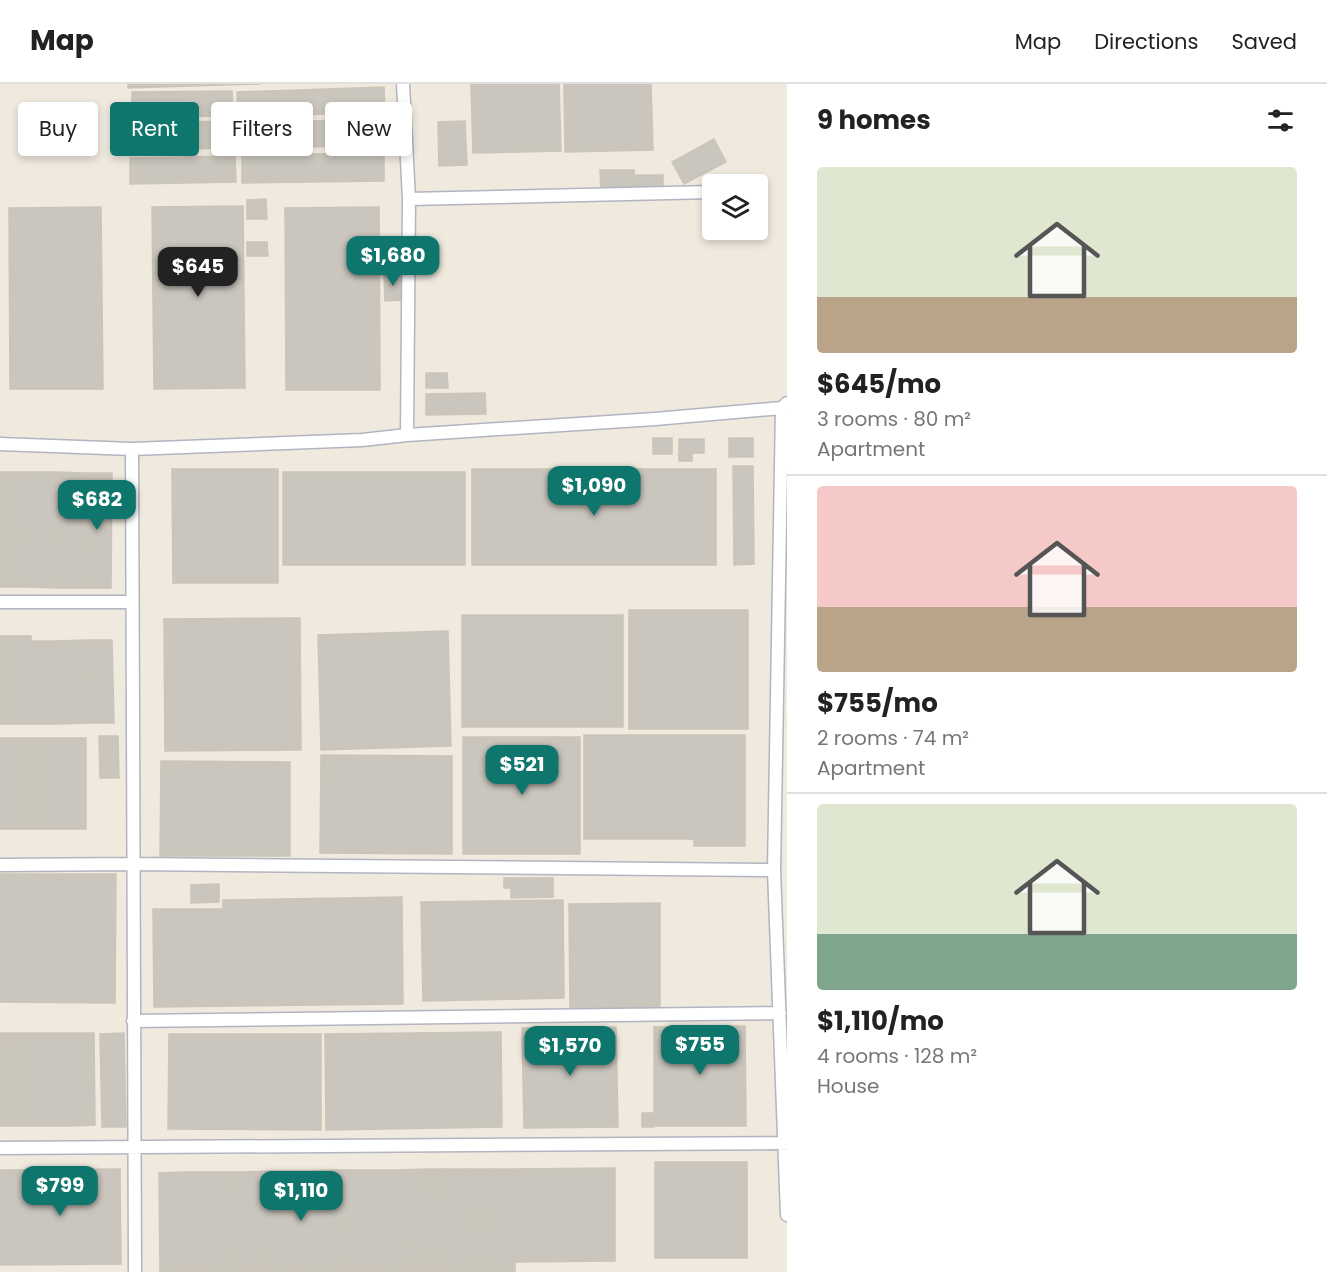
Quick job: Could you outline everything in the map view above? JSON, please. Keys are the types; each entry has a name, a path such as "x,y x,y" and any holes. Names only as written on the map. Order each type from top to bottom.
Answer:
{"lane":[{"path":"402,84 409,199 407,435"},
{"path":"409,199 702,192"},
{"path":"0,444 132,449 362,440 407,435 655,420 785,405 774,870 787,1215"},
{"path":"132,449 135,1272"},
{"path":"0,602 132,602"},
{"path":"0,865 133,864 774,870"},
{"path":"133,1021 780,1013"},
{"path":"0,1148 786,1143"}],"building":[{"path":"128,84 260,84 128,88"},
{"path":"471,84 559,84 561,151 473,153"},
{"path":"564,84 651,84 653,150 565,152"},
{"path":"384,87 385,102 325,102 325,114 313,114 313,102 237,102 237,92"},
{"path":"232,91 232,102 211,102 211,116 199,116 199,102 132,102 132,92"},
{"path":"211,121 211,148 199,149 199,122"},
{"path":"313,121 325,121 325,147 313,147"},
{"path":"465,121 467,165 439,166 438,122"},
{"path":"714,139 726,162 684,184 672,162"},
{"path":"313,154 384,156 384,181 242,183 242,156 313,156"},
{"path":"235,156 236,182 130,184 130,158"},
{"path":"600,170 634,170 635,191 601,192"},
{"path":"636,175 663,175 663,189 636,188"},
{"path":"266,199 267,219 247,219 247,200"},
{"path":"243,206 245,388 154,389 152,207"},
{"path":"101,207 103,389 10,389 9,208"},
{"path":"379,207 380,390 286,390 285,208"},
{"path":"247,242 267,242 268,256 247,256"},
{"path":"384,274 402,274 402,300 385,301"},
{"path":"426,373 447,373 448,388 426,388"},
{"path":"485,393 486,414 426,415 426,394"},
{"path":"653,438 672,438 672,454 653,454"},
{"path":"729,438 753,438 753,457 729,457"},
{"path":"679,439 704,439 704,453 692,453 692,461 679,461"},
{"path":"733,466 753,466 754,564 734,565"},
{"path":"172,469 278,469 278,583 173,583"},
{"path":"472,469 716,469 716,565 472,565"},
{"path":"0,472 5,472 3,587 0,587"},
{"path":"5,472 31,472 29,587 3,587"},
{"path":"31,472 59,472 57,588 29,587"},
{"path":"59,472 83,473 81,588 57,588"},
{"path":"283,472 465,472 465,565 283,565"},
{"path":"83,473 112,473 111,588 81,588"},
{"path":"629,610 748,610 748,729 629,729"},
{"path":"462,615 623,615 623,727 462,727"},
{"path":"300,618 301,750 165,751 164,619"},
{"path":"448,631 451,746 321,750 318,635"},
{"path":"0,636 5,636 7,724 0,724"},
{"path":"5,636 31,636 32,724 7,724"},
{"path":"85,640 87,723 59,724 58,641"},
{"path":"85,640 112,640 114,723 87,723"},
{"path":"31,641 58,641 59,724 32,724"},
{"path":"584,735 745,735 745,846 694,846 694,839 584,839"},
{"path":"99,736 118,736 119,778 100,778"},
{"path":"463,737 580,737 580,854 463,854"},
{"path":"0,738 20,738 20,829 0,829"},
{"path":"20,738 37,738 37,829 20,829"},
{"path":"37,738 64,738 64,829 37,829"},
{"path":"64,738 86,738 86,829 64,829"},
{"path":"321,755 452,756 452,854 320,853"},
{"path":"161,761 290,762 290,856 160,856"},
{"path":"0,874 116,874 115,1003 0,1002"},
{"path":"504,878 553,878 553,897 511,898 511,888 504,888"},
{"path":"219,884 219,902 191,903 191,885"},
{"path":"402,897 403,1004 154,1007 153,909 223,909 223,900"},
{"path":"563,900 564,998 423,1001 421,902"},
{"path":"660,903 660,1008 570,1009 569,904"},
{"path":"745,1026 746,1126 654,1126 654,1027"},
{"path":"616,1027 618,1127 524,1128 522,1028"},
{"path":"501,1032 502,1127 326,1130 325,1034"},
{"path":"0,1033 2,1033 3,1126 0,1126"},
{"path":"2,1033 23,1033 23,1126 3,1126"},
{"path":"23,1033 47,1033 48,1126 23,1126"},
{"path":"47,1033 71,1033 72,1126 48,1126"},
{"path":"71,1033 94,1033 95,1125 72,1126"},
{"path":"124,1033 126,1127 102,1127 100,1034"},
{"path":"169,1034 321,1034 321,1130 168,1129"},
{"path":"642,1113 654,1113 654,1127 642,1127"},
{"path":"655,1162 747,1162 747,1258 655,1258"},
{"path":"615,1168 615,1261 515,1262 514,1169"},
{"path":"120,1169 121,1264 0,1265 0,1170"},
{"path":"424,1169 445,1169 446,1272 425,1272"},
{"path":"424,1169 425,1272 401,1272 400,1170"},
{"path":"445,1169 464,1169 466,1272 446,1272"},
{"path":"464,1169 488,1169 490,1272 466,1272"},
{"path":"488,1169 514,1169 515,1272 490,1272"},
{"path":"336,1170 338,1272 313,1272 311,1171"},
{"path":"336,1170 358,1170 359,1272 338,1272"},
{"path":"358,1170 379,1170 380,1272 359,1272"},
{"path":"379,1170 400,1170 401,1272 380,1272"},
{"path":"268,1171 269,1272 247,1272 246,1172"},
{"path":"268,1171 289,1171 291,1272 269,1272"},
{"path":"289,1171 311,1171 313,1272 291,1272"},
{"path":"183,1172 203,1172 204,1272 184,1272"},
{"path":"183,1172 184,1272 160,1272 159,1173"},
{"path":"203,1172 225,1172 226,1272 204,1272"},
{"path":"225,1172 246,1172 247,1272 226,1272"}]}
